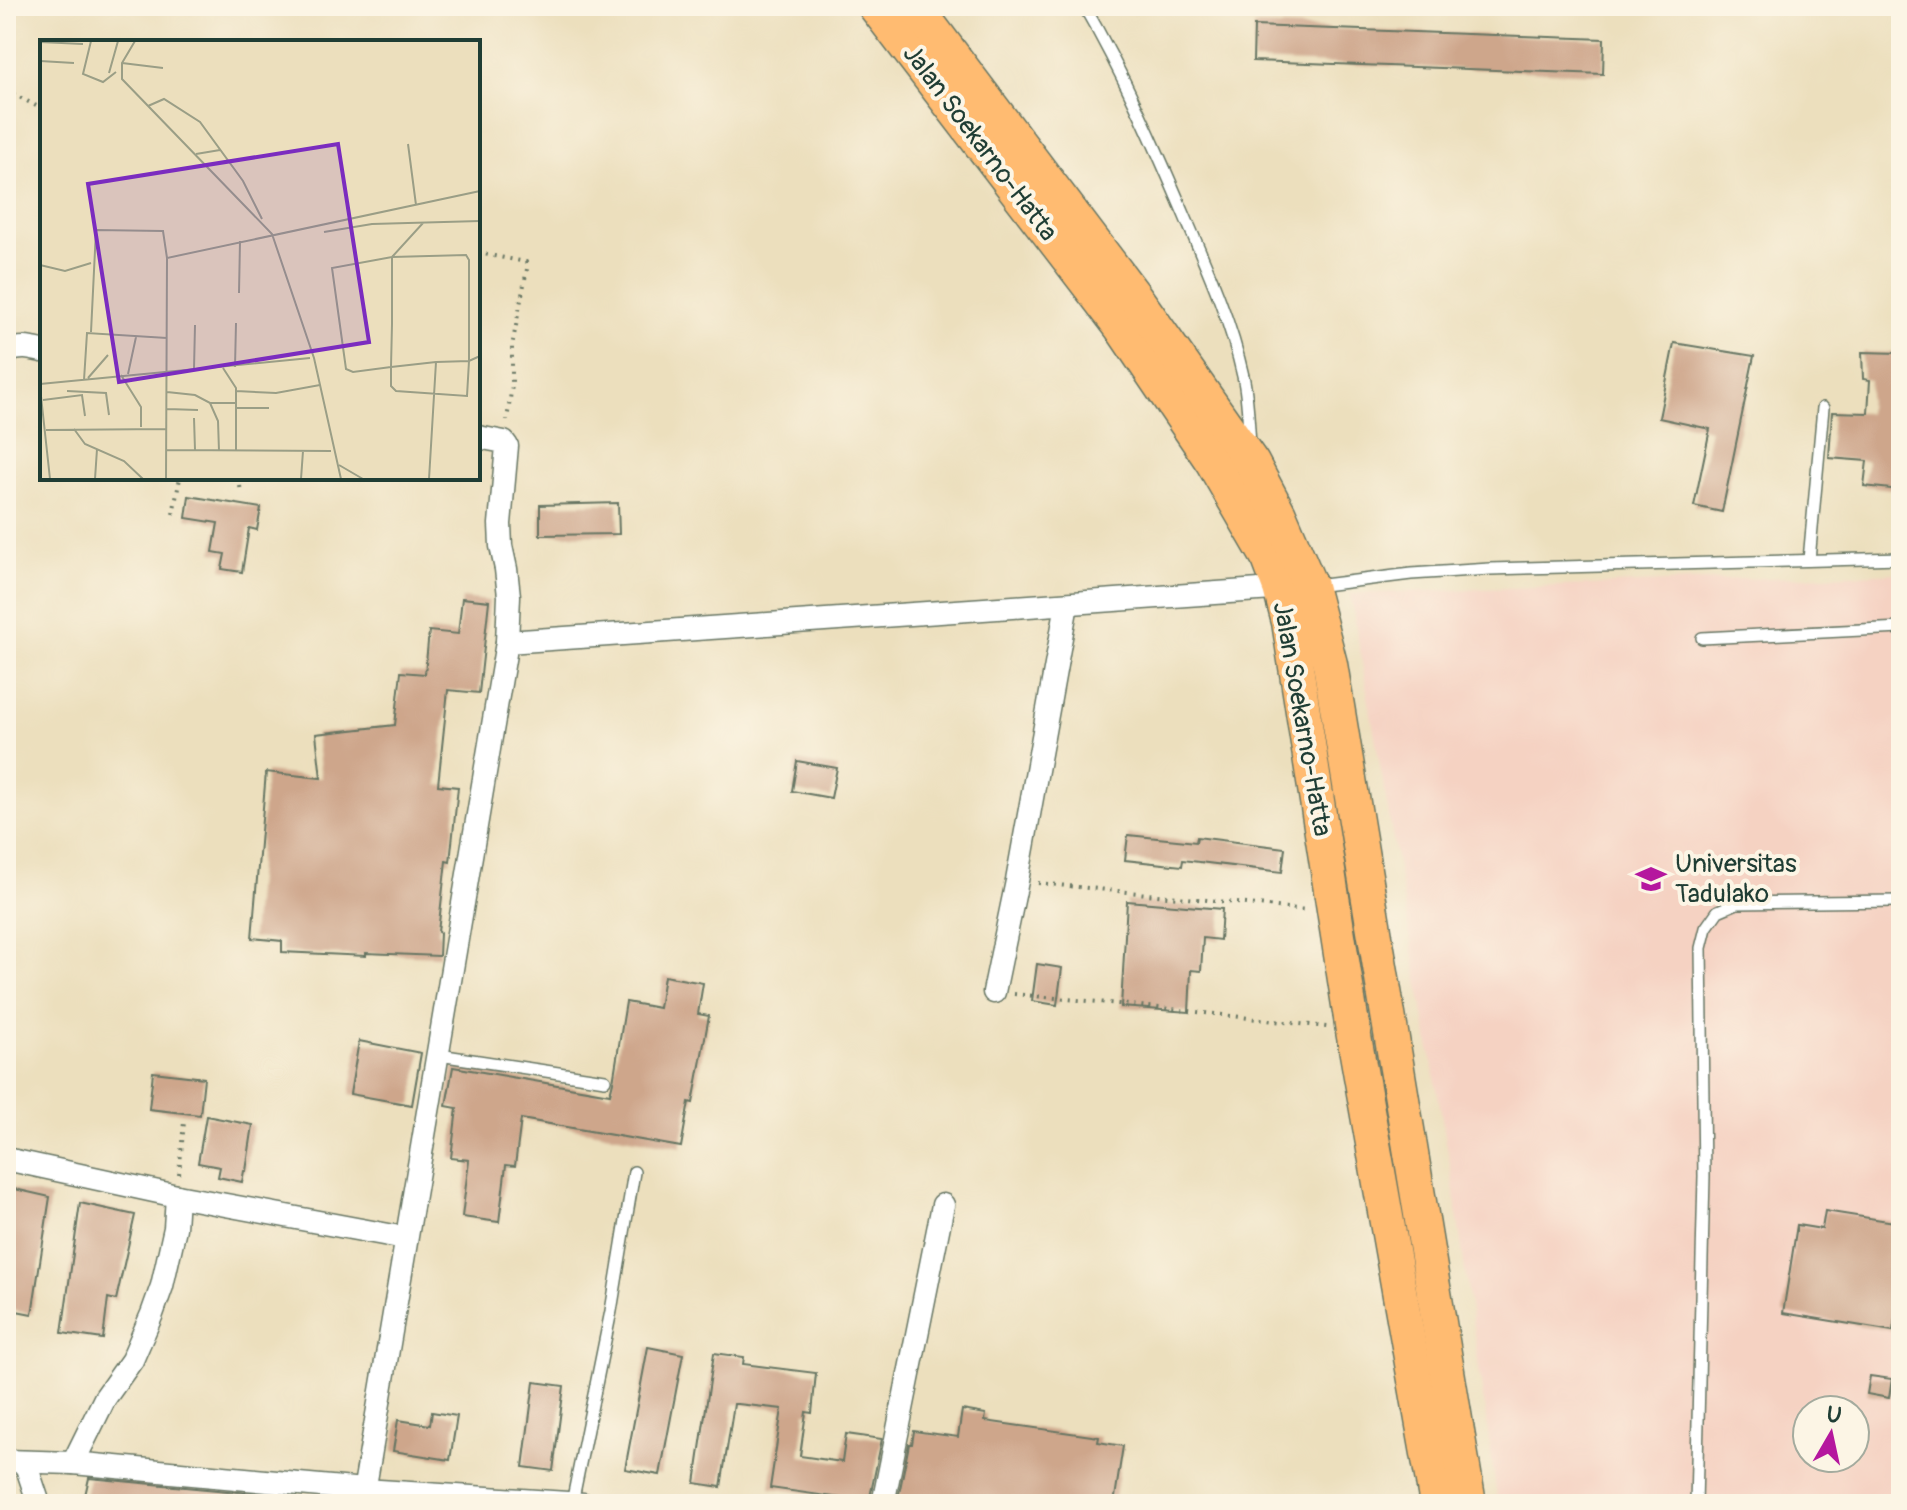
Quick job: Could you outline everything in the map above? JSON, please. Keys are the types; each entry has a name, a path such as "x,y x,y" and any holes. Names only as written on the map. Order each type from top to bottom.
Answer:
{"main road":[{"name":"Jalan Soekarno-Hatta","path":"875,6 1121,327 1212,461 1269,559 1295,587"},
{"name":"Jalan Soekarno-Hatta","path":"915,6 1135,297 1252,463 1279,514 1295,587 1330,664 1469,1504"},
{"name":"Jalan Soekarno-Hatta","path":"1295,587 1289,622 1353,1031 1437,1504"}],"street":[{"path":"6,357 9,351 17,348 40,351"},
{"path":"363,1497 507,642 509,596 500,524 507,446 504,442 480,437"},
{"path":"507,642 1295,587"},
{"path":"994,992 1067,604"},
{"path":"6,1159 177,1196 405,1238"},
{"path":"73,1463 105,1398 132,1360 152,1314 162,1286 175,1228 177,1196"},
{"path":"883,1504 943,1205"},
{"path":"16,1461 73,1463 363,1497 583,1504"},
{"path":"16,1461 39,1504"}],"lane":[{"path":"1084,6 1108,47 1161,159 1221,301 1244,380 1252,463"},
{"path":"1809,560 1823,408"},
{"path":"1295,587 1490,569 1901,558"},
{"path":"1702,638 1901,628"},
{"path":"1696,1504 1704,1176 1701,948 1706,928 1718,911 1737,903 1901,901"},
{"path":"439,1055 605,1080"},
{"path":"572,1503 611,1311 634,1172"}],"path":[{"path":"6,90 40,108"},
{"path":"480,253 526,262 527,269 512,346 512,385 504,442"},
{"path":"173,514 180,480"},
{"path":"239,480 241,493"},
{"path":"1017,881 1334,912"},
{"path":"994,992 1353,1031"},
{"path":"177,1196 184,1122"}],"shaded area":[{"name":"Universitas Tadulako","path":"1901,573 1901,1504 1498,1504 1450,1164 1350,594"}],"building":[{"path":"1254,26 1604,39 1603,74 1253,61"},
{"path":"1674,343 1754,356 1722,512 1694,506 1710,429 1659,418"},
{"path":"1862,352 1900,353 1900,490 1864,486 1867,461 1829,458 1832,412 1868,413 1870,380 1863,379"},
{"path":"189,496 261,508 257,530 249,528 242,572 222,569 225,554 213,552 218,523 186,518"},
{"path":"618,503 619,534 540,535 540,505"},
{"path":"462,598 489,601 479,693 448,690 438,785 458,787 438,932 439,956 282,952 282,941 252,938 266,772 321,778 316,734 395,725 401,672 425,674 429,631 458,634"},
{"path":"797,761 837,768 831,798 792,791"},
{"path":"1128,835 1196,842 1197,837 1285,848 1282,872 1183,860 1182,866 1125,860"},
{"path":"1127,901 1222,909 1220,940 1203,938 1201,971 1191,970 1189,1012 1121,1007"},
{"path":"1037,964 1062,968 1057,1005 1032,1001"},
{"path":"664,976 703,983 698,1014 709,1016 693,1103 689,1102 681,1147 521,1119 515,1166 506,1165 499,1222 462,1217 469,1160 451,1158 457,1108 446,1106 453,1067 610,1094 626,1002 659,1008"},
{"path":"359,1041 421,1053 412,1105 350,1094"},
{"path":"153,1072 204,1078 200,1115 149,1109"},
{"path":"206,1116 253,1125 242,1182 218,1177 220,1167 198,1163"},
{"path":"6,1187 50,1197 32,1314 6,1309"},
{"path":"80,1203 135,1215 116,1300 108,1298 103,1339 62,1333"},
{"path":"1825,1211 1901,1223 1901,1313 1896,1312 1893,1331 1783,1313 1797,1225 1822,1229"},
{"path":"648,1347 683,1354 660,1475 625,1469"},
{"path":"714,1353 744,1357 743,1364 816,1373 812,1413 806,1412 800,1456 842,1462 846,1434 882,1439 869,1502 770,1488 782,1409 738,1404 734,1404 721,1487 695,1483"},
{"path":"1870,1376 1892,1379 1889,1398 1867,1394"},
{"path":"534,1382 564,1386 553,1471 523,1467"},
{"path":"962,1410 986,1414 985,1421 1099,1437 1098,1442 1123,1446 1114,1504 897,1504 914,1431 958,1437"},
{"path":"432,1412 457,1416 450,1460 393,1451 398,1420 430,1425"},
{"path":"89,1478 282,1496 282,1504 154,1504 137,1501 136,1504 127,1504 109,1500 108,1504 83,1504"}],"place":[{"name":"Universitas Tadulako","path":"1651,879"}]}
